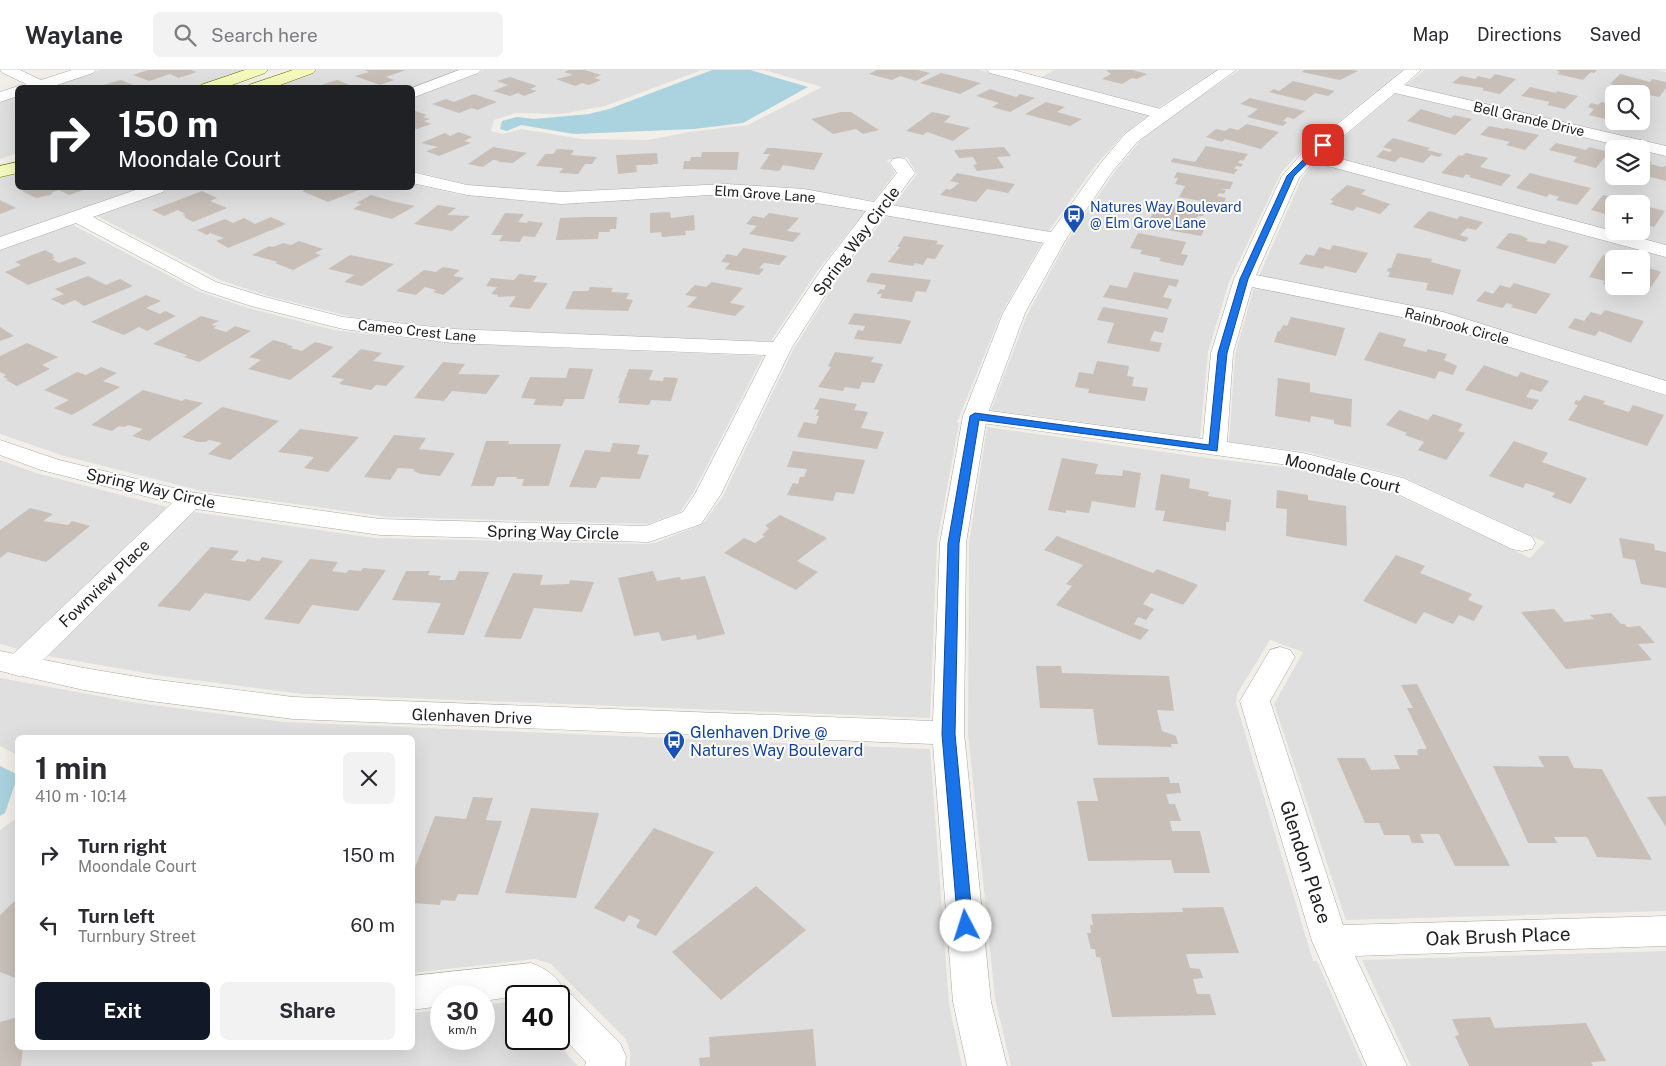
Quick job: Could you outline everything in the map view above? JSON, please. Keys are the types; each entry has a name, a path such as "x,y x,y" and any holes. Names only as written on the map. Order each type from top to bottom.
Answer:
{"main road":[{"path":"216,85 260,70"},
{"path":"264,85 308,70"},
{"path":"0,172 15,167"}],"street":[{"path":"8,70 33,85"},
{"path":"38,85 88,70"},
{"path":"415,92 473,70"},
{"path":"995,70 1162,114"},
{"path":"1027,78 1042,70"},
{"path":"987,1066 972,1002 948,734 953,543 975,416 1014,313 1056,239 1106,168 1132,138 1162,114 1228,70"},
{"path":"1214,449 1222,353 1244,279 1291,176 1309,156 1413,70"},
{"name":"Bell Grande Drive","path":"1391,87 1666,151"},
{"path":"0,96 15,92"},
{"path":"1309,156 1666,251"},
{"name":"Spring Way Circle","path":"0,447 50,464 190,500 380,527 649,534 692,518 708,494 780,349 830,271 906,173 899,162"},
{"name":"Elm Grove Lane","path":"415,178 467,190 562,198 726,189 804,195 1056,239"},
{"path":"0,244 152,190"},
{"name":"Cameo Crest Lane","path":"77,216 209,286 258,302 344,324 452,336 780,349"},
{"name":"Rainbrook Circle","path":"1244,279 1434,317 1666,388"},
{"name":"Moondale Court","path":"975,416 1303,460 1394,483 1522,543"},
{"name":"Fownview Place","path":"9,663 190,500"},
{"name":"Glendon Place","path":"1280,657 1255,701 1330,941 1387,1066"},
{"name":"Glenhaven Drive","path":"9,663 150,690 293,708 948,734"},
{"name":"Oak Brush Place","path":"1330,941 1666,931"},
{"path":"415,993 532,979 538,985"},
{"path":"570,1018 606,1056 605,1066"}],"shaded area":[{"path":"100,70 272,70 224,85 52,85"},
{"path":"306,70 462,70 415,88 415,85 264,85"},
{"path":"484,70 702,70 605,106 561,114 516,113 494,120 491,131 503,134 521,129 582,139 648,140 689,132 748,125 822,87 764,70 979,70 1149,115 1122,136 1095,166 1048,232 894,205 917,174 907,157 887,160 895,173 874,201 807,190 566,193 473,186 415,172 415,97"},
{"path":"1054,70 1216,70 1158,108 1040,78"},
{"path":"1239,70 1402,70 1295,157 1281,173 1229,282 1208,352 1200,438 991,410 1027,315 1067,241 1116,170 1141,140 1171,116"},
{"path":"1425,70 1657,70 1666,72 1666,147 1650,143 1650,140 1636,140 1404,86"},
{"path":"1397,92 1605,141 1605,185 1650,185 1650,151 1666,155 1666,246 1643,240 1650,240 1650,195 1605,195 1605,230 1323,155"},
{"path":"15,96 15,154 0,159 0,100"},
{"path":"1315,163 1640,250 1605,250 1605,295 1650,295 1650,253 1666,257 1666,381 1439,312 1259,276 1302,178"},
{"path":"15,171 15,190 138,190 0,239 0,176"},
{"path":"415,184 461,195 560,203 725,194 799,200 866,211 818,270 771,341 458,329 352,317 268,296 220,280 95,215 165,190 415,190"},
{"path":"887,215 1042,243 1002,312 957,422 959,423 937,543 930,718 303,694 163,676 48,656 194,512 374,538 644,544 655,543 698,526 706,520 723,496 793,350 842,272"},
{"path":"71,224 198,291 248,308 334,330 447,343 763,356 693,493 680,512 648,524 388,517 202,491 64,456 0,434 0,249"},
{"path":"1254,287 1431,323 1666,396 1666,911 1346,920 1274,704 1303,652 1270,640 1237,694 1236,703 1313,961 1317,961 1363,1066 1011,1066 995,998 968,733 969,543 987,427 1199,457 1300,469 1388,491 1530,558 1545,542 1401,476 1307,452 1229,442 1235,355"},
{"path":"0,460 36,473 167,507 18,649 0,644"},
{"path":"0,678 137,703 284,722 930,749 949,1004 962,1066 630,1066 630,1051 626,1039 551,964 535,959 415,973 415,735 15,735 15,754 0,746"},
{"path":"15,819 15,1050 415,1050 415,1013 430,1011 430,1050 495,1050 495,1004 505,1002 505,1050 563,1050 578,1066 0,1066 0,830"},
{"path":"1666,951 1666,1066 1411,1066 1362,960"}],"water":[{"path":"712,70 750,70 808,87 743,123 694,129 574,134 521,125 507,131 500,129 502,121 517,117 534,119 589,114 609,109"},
{"path":"0,766 15,774 15,784 5,813 0,816"}],"building":[{"path":"148,70 191,70 197,72 179,78 170,74 149,81 133,75"},
{"path":"365,70 406,70 386,77 394,80 380,85 355,76 369,72"},
{"path":"569,70 585,70 601,75 594,78 601,80 589,85 582,83 575,86 556,79 573,75 564,72"},
{"path":"877,70 918,70 930,73 916,81 900,76 892,80 869,74"},
{"path":"1106,70 1133,70 1147,74 1137,79 1132,78 1122,84 1102,79 1111,74"},
{"path":"1304,70 1358,71 1340,80 1302,72"},
{"path":"1556,70 1597,70 1594,73 1591,72 1583,80 1557,74 1560,72"},
{"path":"941,73 981,83 960,94 920,83"},
{"path":"1495,74 1516,79 1500,94 1482,90 1484,88 1452,83 1461,76 1475,79 1478,76 1490,79"},
{"path":"1620,74 1650,82 1652,79 1666,82 1666,88 1659,97 1650,95 1650,85 1610,84"},
{"path":"510,77 537,86 530,89 537,91 524,96 518,93 510,96 493,91 508,85 497,81"},
{"path":"121,80 133,85 104,85"},
{"path":"337,80 350,85 321,85"},
{"path":"1293,81 1335,91 1328,96 1315,93 1305,101 1269,92 1274,89 1279,91"},
{"path":"1530,87 1578,96 1565,109 1547,105 1550,102 1521,96"},
{"path":"990,89 1016,97 1020,94 1035,98 1010,112 992,107 999,103 976,96"},
{"path":"474,94 497,102 477,110 472,108 459,113 432,104 446,99 454,102"},
{"path":"1250,98 1305,111 1294,119 1287,117 1283,121 1287,122 1283,126 1247,117 1258,109 1240,104"},
{"path":"1046,102 1065,107 1057,112 1082,119 1070,126 1025,114"},
{"path":"1601,102 1605,103 1605,119 1589,115 1594,109 1588,107 1591,103 1598,105"},
{"path":"1421,109 1451,118 1454,115 1472,119 1455,135 1407,121"},
{"path":"415,111 427,115 423,117 430,119 424,121 431,124 415,128"},
{"path":"841,112 851,112 879,130 863,134 856,129 833,134 811,119"},
{"path":"932,112 951,116 944,122 970,128 953,141 927,132 923,135 906,131"},
{"path":"1247,124 1279,132 1261,149 1225,139 1222,142 1206,137 1216,129 1225,131 1230,128 1238,130"},
{"path":"1489,126 1539,135 1525,150 1506,145 1510,142 1480,135"},
{"path":"459,132 472,137 464,141 471,143 439,156 426,151 438,147 421,143 445,133 450,136"},
{"path":"1393,138 1430,148 1427,150 1443,154 1439,157 1431,155 1423,163 1400,157 1395,162 1376,157 1383,150 1390,152 1392,150 1383,147"},
{"path":"1556,143 1586,150 1589,147 1605,151 1605,157 1596,168 1573,162 1577,157 1549,150"},
{"path":"1206,146 1248,154 1243,161 1240,160 1238,163 1243,164 1241,167 1236,166 1234,169 1238,169 1234,174 1171,162 1173,158 1195,162"},
{"path":"493,147 527,153 513,163 493,160 483,167 468,164"},
{"path":"1004,147 1011,156 997,157 1004,168 977,171 973,165 977,164 973,157 959,158 954,150"},
{"path":"767,148 823,153 814,170 783,165 779,171 760,169 770,154 763,154"},
{"path":"557,149 574,150 571,155 597,157 592,164 585,164 578,174 559,173 563,168 536,166 545,154 553,154"},
{"path":"702,152 739,152 737,170 683,169 684,161 690,161 691,157 701,157"},
{"path":"657,153 658,164 636,165 637,172 618,174 616,155"},
{"path":"1466,153 1488,158 1480,167 1511,175 1501,186 1469,177 1471,176 1466,174 1463,178 1441,173 1459,155 1462,156"},
{"path":"1650,164 1666,166 1666,181 1650,177"},
{"path":"1177,172 1233,182 1230,189 1220,189 1226,190 1224,194 1219,193 1217,196 1226,198 1223,205 1179,197 1185,186 1175,184 1178,178 1174,178"},
{"path":"957,173 1015,184 1008,193 987,189 976,202 940,195 946,189 950,190 959,183 950,181"},
{"path":"1530,173 1591,188 1577,205 1556,200 1559,197 1549,194 1547,197 1516,188"},
{"path":"1347,185 1366,190 1361,194 1390,204 1380,214 1357,207 1353,211 1330,204 1334,201 1330,200"},
{"path":"59,190 51,193 53,194 36,198 22,191"},
{"path":"59,190 84,190 69,195"},
{"path":"305,190 359,190 328,202 302,191"},
{"path":"202,191 217,198 210,201 227,208 193,222 184,217 186,216 182,215 185,214 178,210 164,216 152,210"},
{"path":"371,195 415,206 392,219 353,209 361,204 356,203"},
{"path":"1603,195 1605,196 1605,214 1591,210"},
{"path":"0,200 16,208 0,214"},
{"path":"1159,202 1206,210 1203,216 1198,216 1194,223 1206,226 1201,236 1146,226"},
{"path":"438,205 456,208 447,215 470,216 452,231 414,224"},
{"path":"1650,207 1665,211 1654,227 1650,226"},
{"path":"1429,211 1457,219 1460,216 1483,222 1476,230 1467,228 1460,235 1469,238 1465,242 1413,227"},
{"path":"670,212 671,218 694,215 695,230 685,231 686,235 662,237 661,232 650,233 650,213"},
{"path":"505,213 524,214 518,222 543,223 535,237 523,236 520,242 499,241 503,235 491,235"},
{"path":"769,213 799,218 787,231 801,233 793,242 749,234 757,226 746,224 753,216 764,218"},
{"path":"271,217 286,224 228,248 216,241 224,238 210,233 207,235 197,230 225,219 233,223 244,218 255,224"},
{"path":"617,217 616,229 610,229 610,232 599,232 598,239 556,240 560,218"},
{"path":"1138,233 1186,242 1181,254 1188,255 1183,266 1159,261 1161,258 1140,254 1142,250 1130,248"},
{"path":"1509,233 1520,235 1528,239 1526,241 1545,244 1548,240 1569,246 1555,264 1496,248"},
{"path":"904,236 938,241 936,244 944,245 935,259 927,258 923,265 915,263 913,266 888,262 900,247 897,247"},
{"path":"299,241 323,249 315,253 321,255 293,270 275,263 278,262 252,255 269,246 273,247 283,243 291,245"},
{"path":"1333,245 1368,253 1356,273 1325,266 1323,269 1299,264 1306,254 1314,256 1319,247 1330,250"},
{"path":"743,248 787,256 779,265 764,263 759,268 764,269 759,275 725,269 730,263 721,262 727,254 737,256"},
{"path":"45,250 54,255 52,256 55,258 52,259 59,263 75,257 87,263 28,285 5,272 21,265 15,262"},
{"path":"1397,253 1432,259 1431,262 1461,270 1453,295 1426,290 1428,283 1388,277 1390,272 1387,271 1388,268 1391,268"},
{"path":"350,255 394,264 362,286 344,282 354,275 328,269"},
{"path":"1603,255 1605,256 1605,281 1589,277"},
{"path":"443,267 460,270 453,276 464,278 443,295 433,292 436,290 425,287 416,295 396,291 424,270 436,272"},
{"path":"1650,268 1661,272 1650,288"},
{"path":"1134,272 1179,280 1176,287 1169,285 1163,297 1172,299 1168,309 1103,297 1110,285 1127,288"},
{"path":"871,273 931,280 926,292 916,291 912,302 880,298 882,294 877,294 880,289 884,290 886,285 866,282"},
{"path":"519,274 537,276 533,282 548,283 530,309 509,307 516,296 497,297 498,295 491,294 497,287 486,286 491,278 514,280"},
{"path":"88,276 106,285 120,279 133,286 84,306 75,300 63,305 51,299 64,294 55,289"},
{"path":"712,282 743,288 730,303 745,306 735,316 687,307 697,297 685,295 695,285 706,287"},
{"path":"1514,283 1551,294 1536,314 1511,307 1513,305 1507,303 1502,308 1476,301 1485,291 1493,294 1500,285 1510,288"},
{"path":"590,287 613,288 611,292 629,293 626,299 633,300 628,311 565,309 573,291 588,291"},
{"path":"146,295 161,301 146,308 160,314 165,311 176,316 147,331 139,327 124,335 91,322"},
{"path":"1103,307 1168,318 1163,333 1154,331 1150,341 1162,343 1159,352 1107,343 1114,323 1097,320"},
{"path":"1605,310 1644,321 1631,343 1599,331 1595,336 1568,328 1575,318 1584,321 1591,312 1601,315"},
{"path":"854,313 911,321 901,344 854,339 858,330 863,331 865,326 848,324"},
{"path":"201,316 219,321 211,325 217,326 213,328 226,332 235,326 251,331 199,362 184,357 187,355 153,344"},
{"path":"1291,317 1345,328 1336,356 1274,342 1278,331 1280,331 1283,325 1287,326"},
{"path":"0,327 14,336 0,341"},
{"path":"1379,332 1406,339 1403,346 1426,352 1428,349 1447,354 1444,360 1457,366 1453,375 1439,371 1435,379 1364,360"},
{"path":"273,340 288,344 293,346 291,348 302,351 315,342 334,347 290,380 248,369 261,360 249,357"},
{"path":"27,343 58,357 42,365 50,369 17,386 6,380 8,379 3,377 6,375 0,372 0,356"},
{"path":"361,349 382,353 373,361 405,366 386,386 376,385 371,390 339,384 344,379 331,377"},
{"path":"835,352 874,357 871,362 883,364 874,383 862,382 859,389 845,387 843,391 818,387 831,367 828,366"},
{"path":"1097,361 1129,366 1127,376 1134,377 1132,386 1148,388 1145,401 1088,393 1089,389 1075,387 1079,372 1093,374"},
{"path":"443,362 465,364 458,374 500,375 486,394 452,391 444,401 414,398"},
{"path":"1484,365 1517,377 1521,372 1549,381 1541,392 1531,389 1526,397 1539,400 1532,410 1465,390"},
{"path":"101,367 117,373 103,381 120,387 72,415 54,408 69,400 44,390 77,372 86,375"},
{"path":"569,368 593,369 584,399 565,399 562,406 533,405 536,399 521,398 530,377 566,378"},
{"path":"629,369 653,370 649,380 663,381 664,377 678,378 671,401 651,400 649,405 618,403 620,398 618,398"},
{"path":"1278,378 1310,383 1310,392 1352,399 1351,427 1334,424 1334,420 1311,416 1310,422 1275,416"},
{"path":"143,390 182,401 185,399 203,403 149,441 132,436 143,429 128,425 125,427 119,426 112,431 91,425"},
{"path":"1584,395 1605,401 1603,404 1629,412 1633,405 1664,415 1647,446 1568,420 1578,405 1574,404 1576,400 1580,401"},
{"path":"820,398 857,404 854,410 868,412 861,428 884,432 877,449 797,437 804,422 816,424 819,416 816,416 819,410 814,409"},
{"path":"222,407 279,421 230,460 208,454 222,443 209,440 198,442 182,437"},
{"path":"1399,410 1428,420 1433,414 1463,424 1458,431 1465,433 1446,460 1418,450 1424,442 1386,425"},
{"path":"300,429 359,437 328,472 304,468 314,457 278,452"},
{"path":"394,435 426,438 419,449 455,453 440,476 421,474 413,471 414,469 398,468 390,480 364,477"},
{"path":"486,441 509,441 508,444 561,444 549,486 522,486 524,479 497,477 494,486 471,486"},
{"path":"1514,441 1548,453 1542,462 1587,478 1571,504 1552,497 1555,493 1526,483 1523,488 1489,476"},
{"path":"613,443 640,445 637,454 649,455 640,479 601,477 596,488 569,487 585,450 610,452"},
{"path":"793,451 865,460 854,494 836,492 833,501 787,495 793,483 798,484 800,477 804,477 807,469 787,467"},
{"path":"1062,458 1098,464 1095,474 1122,476 1123,470 1141,473 1135,508 1092,501 1089,513 1066,510 1066,513 1048,510"},
{"path":"1161,474 1190,479 1189,488 1209,492 1208,496 1231,500 1229,522 1226,522 1226,531 1163,521 1165,511 1155,510"},
{"path":"1277,490 1308,495 1308,500 1346,506 1347,546 1286,536 1287,509 1276,508"},
{"path":"30,508 53,514 43,521 68,525 72,521 90,526 46,562 8,552 0,558 0,530"},
{"path":"780,515 827,538 797,561 818,572 796,590 724,553 744,538 755,543 765,536 762,535 769,528 765,526"},
{"path":"1057,536 1153,573 1157,569 1198,585 1183,605 1151,593 1143,604 1154,609 1146,620 1138,617 1134,624 1149,630 1140,640 1056,605 1072,586 1066,584 1083,565 1044,550"},
{"path":"1619,538 1654,544 1655,550 1666,552 1666,588 1641,584 1635,560 1623,558"},
{"path":"211,547 239,551 231,560 245,562 247,559 259,561 262,557 283,561 250,601 205,593 190,611 157,606"},
{"path":"1396,555 1425,566 1420,573 1472,594 1468,600 1483,606 1474,621 1459,615 1453,624 1424,612 1416,624 1363,601"},
{"path":"310,559 338,562 332,571 346,573 349,570 361,571 363,568 386,570 358,611 312,605 299,624 264,619"},
{"path":"406,571 430,571 428,575 441,576 439,580 455,580 459,571 489,572 464,635 427,633 441,603 392,600"},
{"path":"653,571 657,581 680,577 681,580 705,576 725,634 697,640 696,635 662,641 659,632 634,636 618,578"},
{"path":"513,573 543,575 540,585 569,584 570,580 594,582 582,612 534,608 521,639 484,637"},
{"path":"1554,609 1565,622 1594,619 1590,615 1611,613 1621,624 1625,624 1627,627 1640,626 1655,643 1638,644 1652,660 1566,669 1521,612"},
{"path":"1036,666 1061,666 1062,673 1169,676 1174,711 1157,710 1162,731 1176,736 1178,744 1171,744 1172,747 1098,745 1093,709 1040,708"},
{"path":"1417,684 1510,866 1455,866 1439,834 1420,834 1424,843 1412,843 1409,835 1384,835 1379,823 1365,823 1337,758 1365,758 1371,770 1400,769 1394,755 1418,755 1417,751 1419,749 1427,749 1407,708 1413,708 1401,685"},
{"path":"1538,756 1568,756 1574,768 1602,769 1652,860 1597,857 1587,837 1554,837 1557,843 1528,843 1493,766 1544,767"},
{"path":"1169,777 1170,783 1179,783 1181,793 1166,794 1169,804 1175,804 1181,821 1170,821 1172,831 1200,831 1210,873 1174,873 1171,860 1088,861 1077,801 1098,801 1093,778"},
{"path":"1666,796 1666,827 1647,797"},
{"path":"473,797 493,798 486,820 502,821 478,895 458,894 455,901 441,900 440,905 415,903 415,867 435,816 466,819"},
{"path":"531,808 599,813 576,898 505,893"},
{"path":"654,828 714,852 656,936 636,927 640,920 629,915 624,922 594,908"},
{"path":"756,886 806,930 721,1000 672,952"},
{"path":"15,901 15,978 0,972 0,915"},
{"path":"1223,907 1239,953 1186,954 1190,968 1200,969 1203,978 1193,979 1197,994 1210,994 1216,1015 1112,1017 1100,957 1096,957 1095,949 1091,949 1087,933 1091,933 1090,925 1093,925 1091,914 1183,912 1182,908"},
{"path":"1490,1017 1495,1028 1586,1023 1606,1061 1591,1062 1593,1066 1469,1066 1455,1036 1459,1035 1452,1019"},
{"path":"15,1018 15,1050 23,1050 21,1066 0,1066 0,1022"},
{"path":"813,1029 816,1066 700,1066 699,1058 710,1057 709,1037"}],"place":[{"name":"Natures Way Boulevard @ Elm Grove Lane","path":"1074,234"},
{"name":"Glenhaven Drive @ Natures Way Boulevard","path":"674,760"}],"route":[{"path":"966,926 948,734 953,543 975,416 1214,449 1222,353 1244,279 1291,176 1309,156 1323,145"}]}
